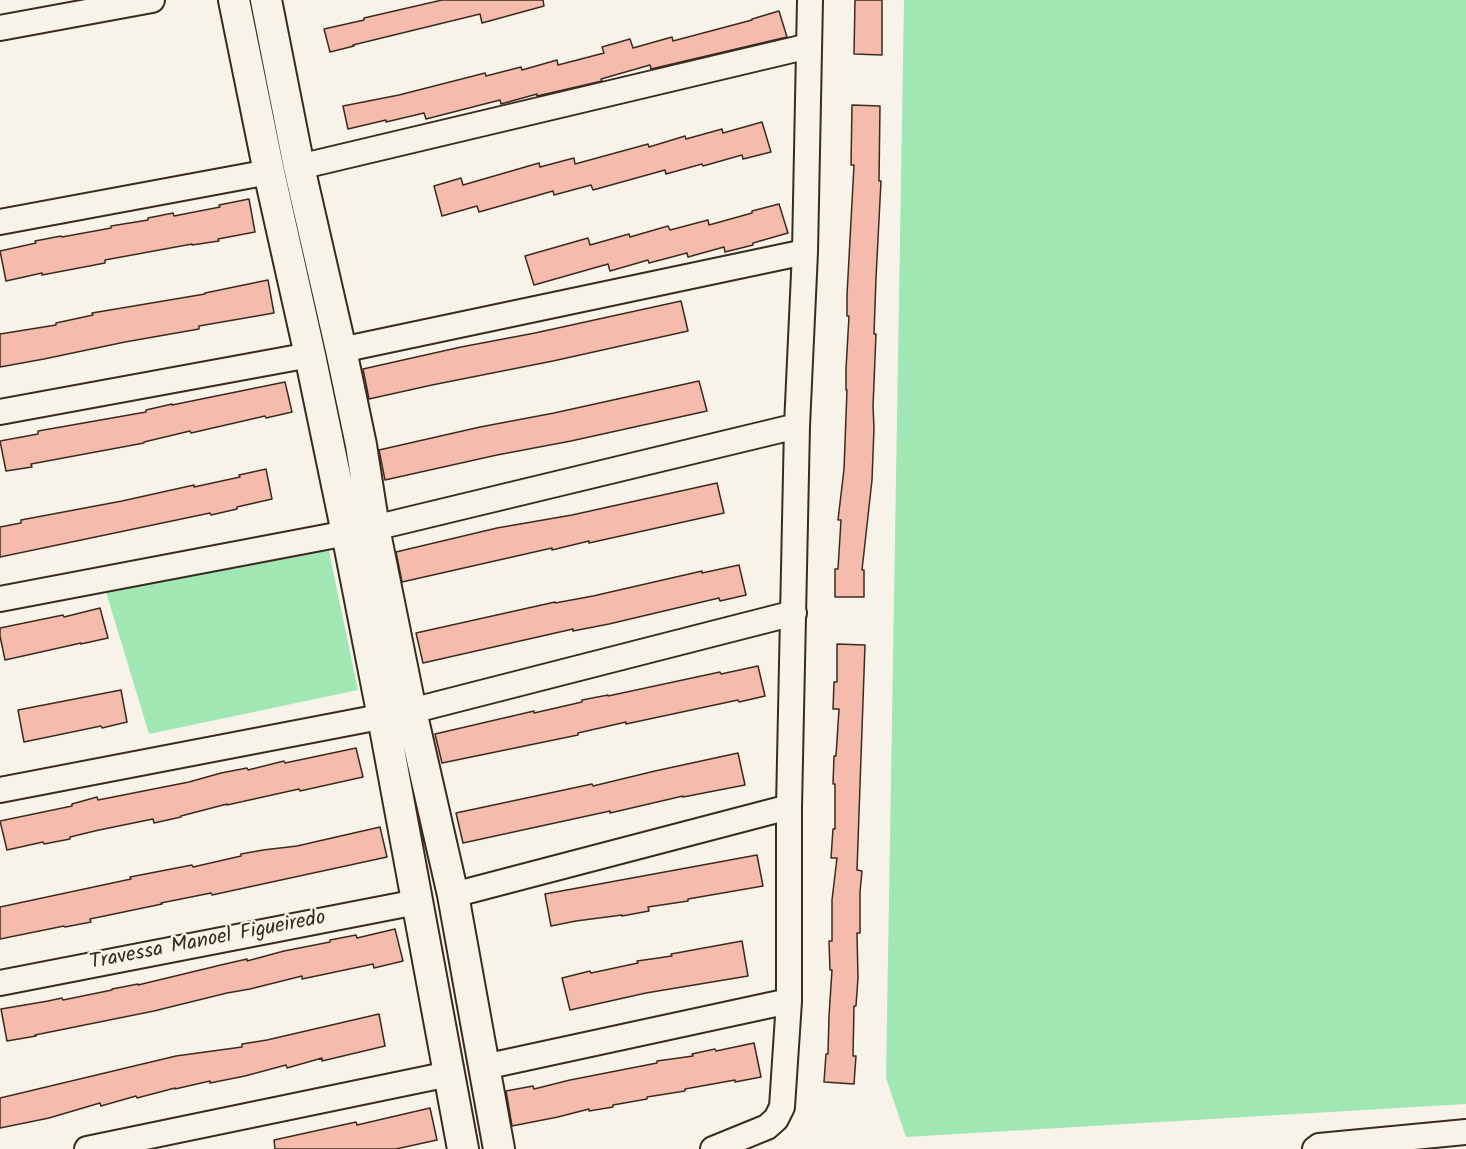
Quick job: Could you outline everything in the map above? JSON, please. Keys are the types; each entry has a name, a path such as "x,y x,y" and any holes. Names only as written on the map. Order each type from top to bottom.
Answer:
{"street":[{"path":"0,28 152,0"},
{"path":"234,0 310,355 360,530 397,714 417,902 463,1149"},
{"path":"266,0 299,167 361,445 360,530"},
{"path":"713,1149 767,1127 776,1119 782,1107 789,1001 789,807 797,426 805,252 810,0"},
{"path":"299,167 809,46"},
{"path":"0,222 269,172"},
{"path":"341,350 805,252"},
{"path":"0,412 310,355"},
{"path":"0,599 360,530 797,426"},
{"path":"0,790 397,714 794,613"},
{"path":"397,714 453,895 499,1149"},
{"path":"453,895 789,807"},
{"name":"Travessa Manoel Figueiredo","path":"0,983 417,902"},
{"path":"484,1067 789,1001"},
{"path":"87,1149 449,1074"},
{"path":"1317,1148 1466,1132"}],"green space":[{"path":"904,0 1466,0 1466,1104 906,1137 886,1078"},
{"path":"327,542 358,690 149,734 106,592"}],"building":[{"path":"442,0 543,0 544,6 482,23 480,14 330,52 324,29"},
{"path":"855,0 882,0 882,55 854,54"},
{"path":"779,11 787,37 651,69 650,65 601,79 602,81 501,104 500,100 426,119 424,113 348,129 343,106 399,95 485,73 486,76 521,67 522,70 557,60 558,65 604,53 602,47 630,39 633,48 672,37 673,41"},
{"path":"852,105 880,106 879,181 881,181 874,334 876,334 874,428 872,480 862,570 864,570 864,597 835,597 847,390 849,316 847,316 847,295 854,165 851,165"},
{"path":"762,122 771,152 743,159 742,155 666,174 665,170 593,190 591,185 554,195 553,191 479,212 477,206 442,216 434,186 461,178 463,185 539,163 540,167 574,158 575,164 648,144 649,147 685,136 686,139 722,129 723,133"},
{"path":"249,199 255,232 218,239 219,241 105,260 105,263 6,281 0,251 36,243 35,241 111,228 111,226 173,213 174,216 220,207 219,205"},
{"path":"779,204 788,233 725,252 724,247 688,257 687,253 649,263 648,260 610,271 608,264 534,285 525,256 588,238 590,245 668,226 670,230 708,220 709,225"},
{"path":"268,280 274,313 0,367 0,334 56,325 56,323 93,315 92,313 205,294"},
{"path":"681,301 688,331 369,399 363,369"},
{"path":"699,381 707,411 385,480 379,450"},
{"path":"285,382 292,412 191,433 190,431 144,443 31,464 32,467 6,471 0,441 38,434 38,431 146,412 146,410 172,404"},
{"path":"266,469 272,499 211,515 210,513 0,557 0,527 21,523 21,520 194,485 194,487"},
{"path":"717,483 724,513 589,543 589,541 552,550 552,548 402,582 396,552 497,528 572,515"},
{"path":"739,565 746,595 720,601 719,598 609,624 573,631 573,629 423,663 416,633"},
{"path":"100,608 108,638 5,660 0,628"},
{"path":"837,644 865,645 857,870 862,871 860,933 857,933 858,978 856,1006 854,1006 853,1056 856,1056 854,1084 824,1082 826,1054 828,1054 832,970 830,970 829,941 832,941 832,900 837,858 831,858 833,829 835,829 834,756 836,756 839,709 833,709 834,682 837,682"},
{"path":"758,666 765,696 626,724 626,722 578,733 578,735 442,763 435,734 582,702 582,700"},
{"path":"121,690 127,722 24,742 18,710"},
{"path":"356,748 363,777 227,804 154,823 153,819 99,830 70,837 70,839 7,850 0,821 72,806 72,804 97,797 98,800 189,782 221,773 247,768 248,770"},
{"path":"738,753 745,785 463,843 456,813 592,784 593,786"},
{"path":"380,827 387,857 212,895 211,893 161,903 90,919 91,922 0,939 0,907 131,879 130,877 192,865 193,867 241,856 241,854 297,846"},
{"path":"757,855 763,886 648,907 649,911 551,926 545,894"},
{"path":"395,929 403,961 374,968 373,964 302,979 302,976 154,1011 7,1041 1,1009 62,998 63,1000 138,985 330,942 330,940 356,935 357,938"},
{"path":"742,941 748,976 646,993 570,1010 562,978"},
{"path":"379,1014 385,1046 322,1061 322,1058 287,1068 286,1065 245,1076 175,1088 137,1098 136,1096 101,1106 100,1103 49,1118 0,1128 0,1098 176,1056 242,1047 242,1044"},
{"path":"754,1043 761,1077 685,1089 685,1091 613,1105 613,1107 589,1111 589,1109 512,1126 506,1091 533,1086 534,1089 657,1063 657,1061"},
{"path":"430,1108 437,1140 396,1149 275,1149 274,1140 356,1122 357,1125"}]}
